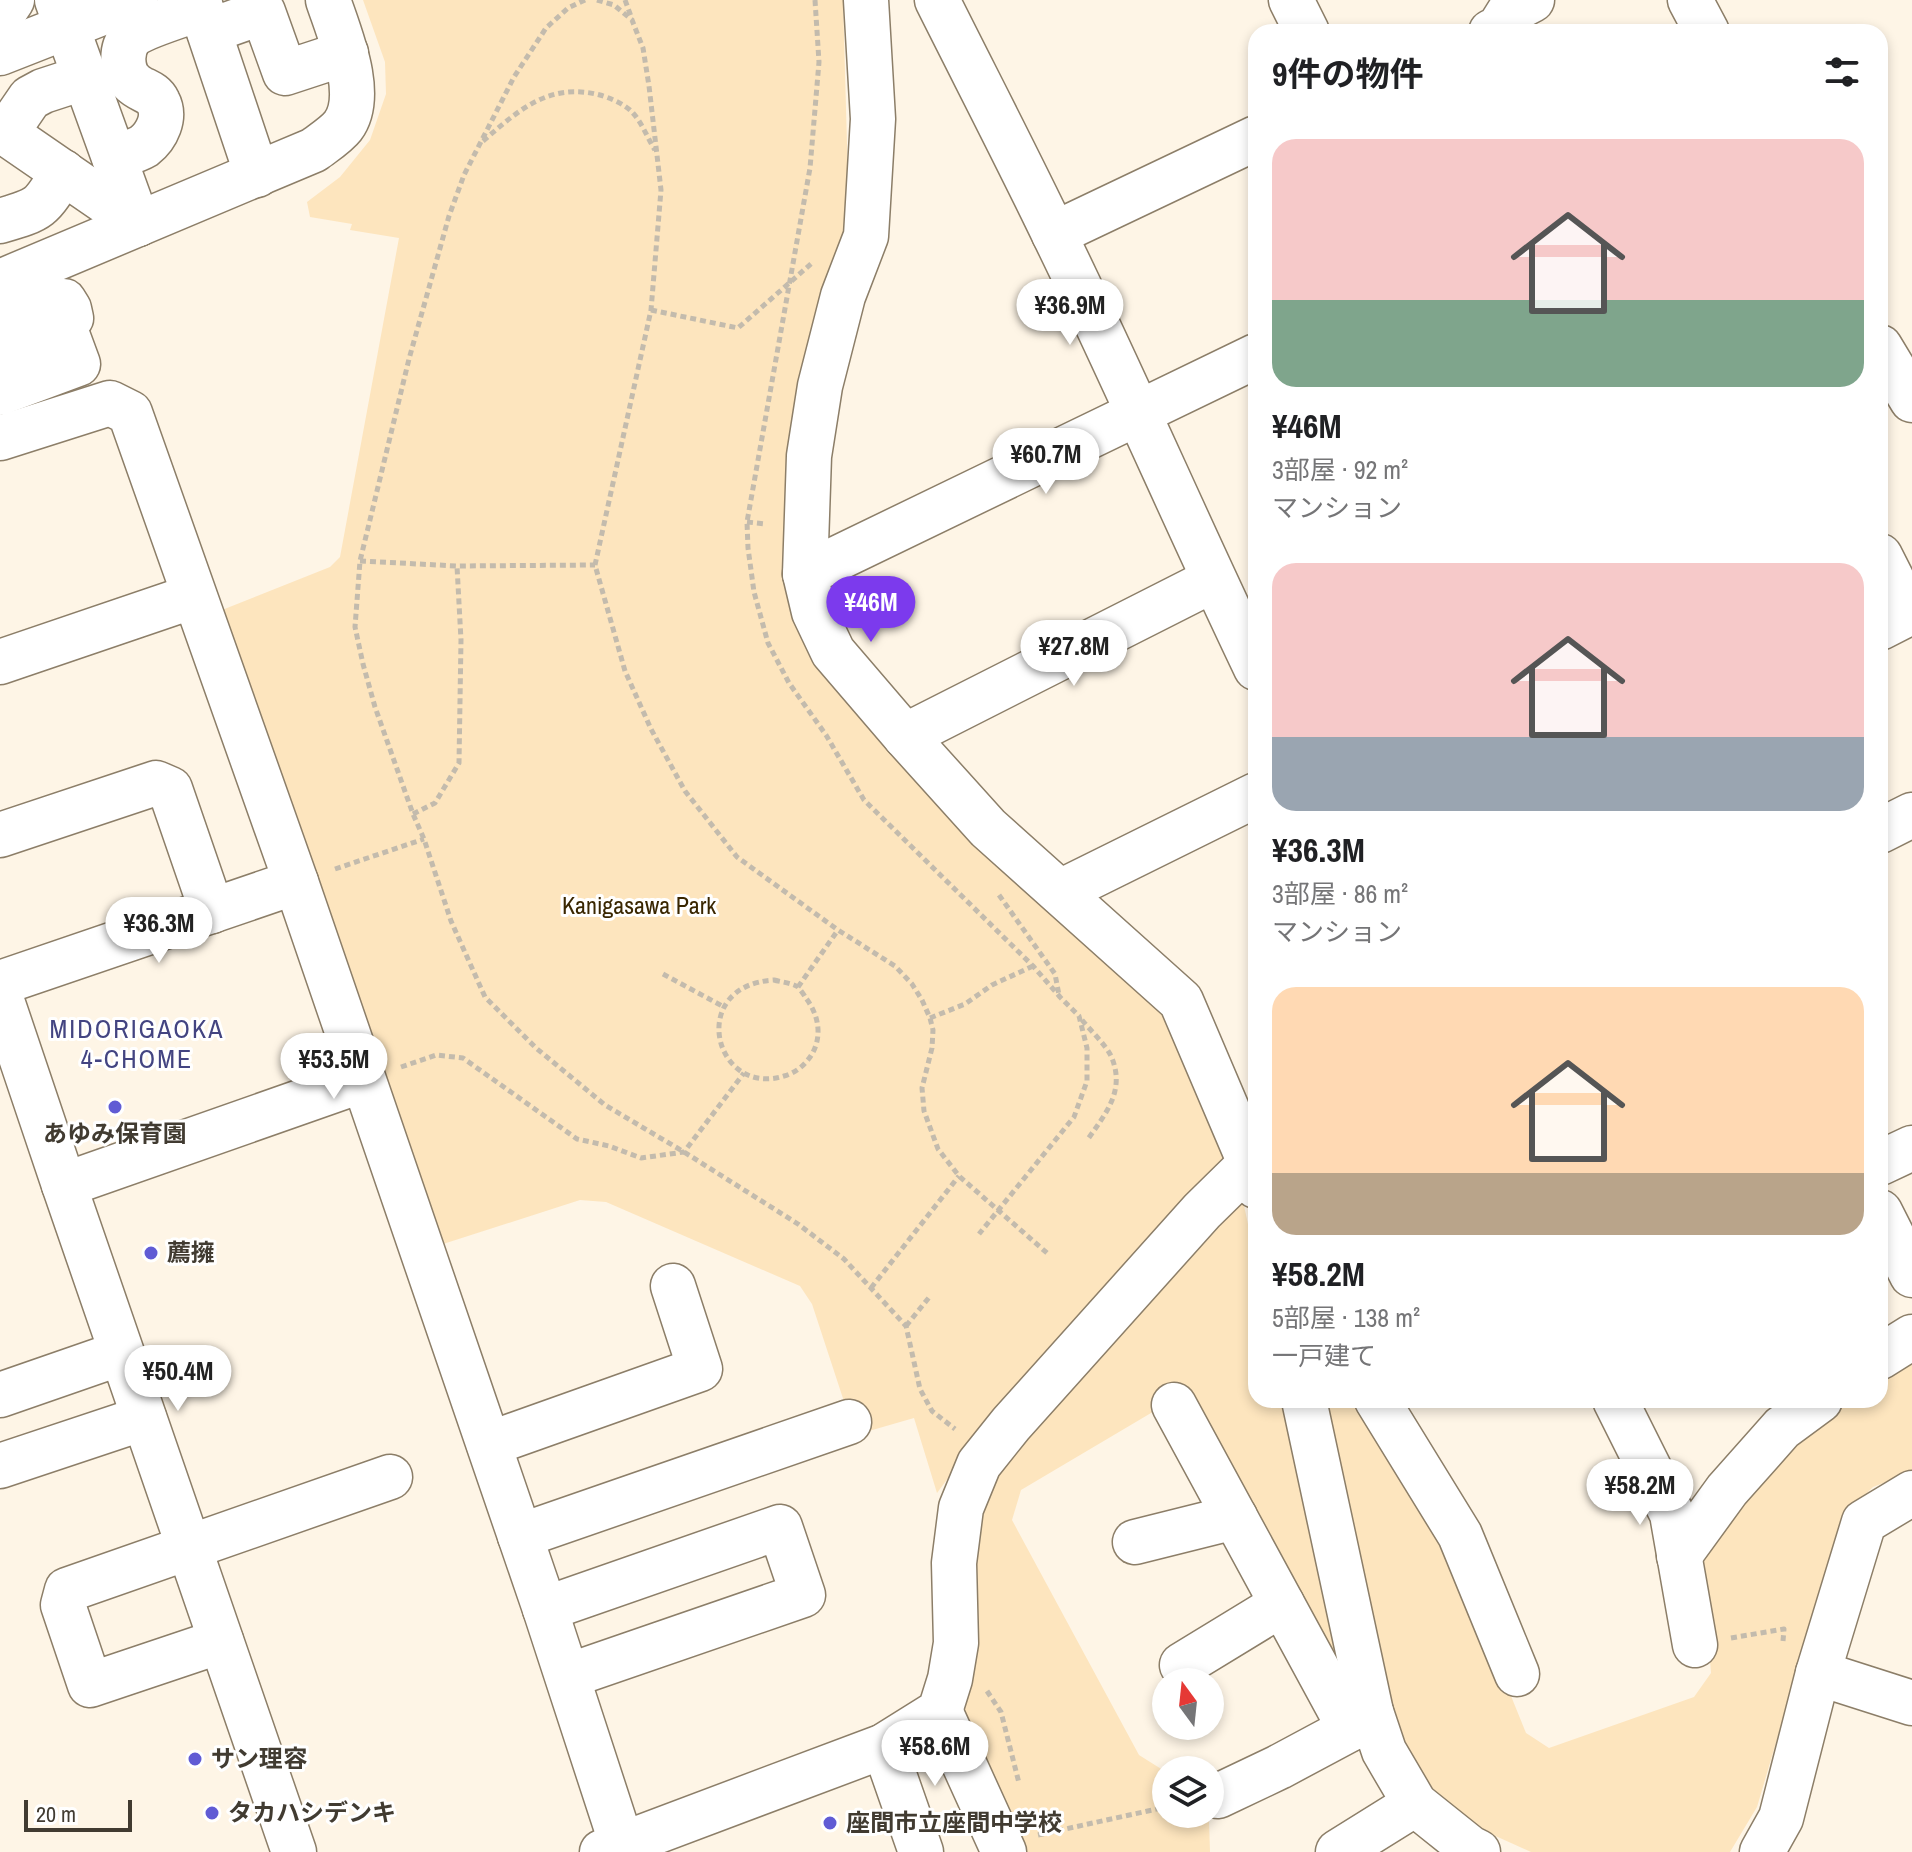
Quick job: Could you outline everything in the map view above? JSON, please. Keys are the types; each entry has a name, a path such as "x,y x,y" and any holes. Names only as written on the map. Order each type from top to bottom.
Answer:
{"street":[{"path":"0,18 12,0"},
{"path":"0,53 62,13 135,0"},
{"path":"2,274 138,224 314,150 343,125 353,100 346,53 328,0"},
{"path":"866,0 873,119 866,236 843,296 820,386 809,456 805,574 814,612 833,652 988,828 1181,1001 1248,1155"},
{"path":"937,0 1054,234 1248,652"},
{"path":"1291,0 1303,24"},
{"path":"1502,24 1509,12 1532,0"},
{"path":"1690,0 1703,24"},
{"path":"114,157 143,146 154,135 162,119 158,102 149,92 133,84 124,71 124,53 131,38 145,29 203,13 263,12 285,73 346,53"},
{"path":"62,13 138,224"},
{"path":"203,13 257,175"},
{"path":"86,77 30,98 3,131 138,224"},
{"path":"1054,234 1248,142"},
{"path":"0,221 32,212 45,202 63,172"},
{"path":"0,324 55,301 64,301 71,318 64,326 0,353"},
{"path":"0,393 78,364 64,326"},
{"path":"1892,347 1912,400"},
{"path":"805,574 1248,360"},
{"path":"0,438 110,403 130,413 296,882 568,1676 612,1848 884,1746 940,1711 950,1679 956,1643 954,1563 961,1508 979,1464 1011,1424 1202,1211 1248,1174"},
{"path":"1888,572 1909,613 1888,624"},
{"path":"905,736 1213,580"},
{"path":"0,662 194,596"},
{"path":"0,835 156,783 170,789 212,911"},
{"path":"1060,892 1248,799"},
{"path":"1888,827 1912,815"},
{"path":"0,983 296,882"},
{"path":"0,995 294,1852"},
{"path":"64,1185 363,1080"},
{"path":"1888,1159 1912,1148"},
{"path":"1888,1228 1912,1275"},
{"path":"489,1444 700,1369 673,1286"},
{"path":"1888,1352 1912,1337"},
{"path":"0,1395 121,1353"},
{"path":"1174,1405 1282,1604 1384,1751 1415,1804 1478,1852"},
{"path":"1305,1408 1360,1720"},
{"path":"1382,1408 1460,1535 1517,1674"},
{"path":"1620,1408 1672,1514 1695,1645"},
{"path":"1679,1556 1727,1490 1782,1428 1809,1408"},
{"path":"0,1466 144,1418"},
{"path":"520,1536 849,1422"},
{"path":"221,1641 90,1685 63,1605 67,1590 390,1477"},
{"path":"1762,1852 1781,1818 1818,1673 1864,1522 1912,1493"},
{"path":"1135,1542 1235,1517"},
{"path":"545,1609 780,1527 785,1541 803,1595 568,1676"},
{"path":"1182,1665 1282,1604"},
{"path":"1818,1673 1912,1703"},
{"path":"940,1711 1020,1848"},
{"path":"1224,1793 1279,1767 1360,1720"},
{"path":"884,1746 921,1852"},
{"path":"1338,1852 1415,1804"}],"path":[{"path":"585,0 568,8 546,28 514,77 464,175 449,216 409,359 360,561 355,627 375,707 451,921 485,997 536,1048 605,1105 798,1224 844,1259 906,1326 920,1389 932,1411 987,1454"},
{"path":"597,0 614,5 632,20"},
{"path":"625,0 643,48 661,190 651,310 595,565 625,671 651,729 685,791 737,857 838,930 895,966 912,984 933,1030 922,1088 924,1111 938,1149 959,1176 1047,1253"},
{"path":"479,144 519,111 557,92 584,91 609,98 632,112 657,153"},
{"path":"651,310 738,328 830,250 866,236"},
{"path":"360,561 457,566 595,565"},
{"path":"413,814 435,803 459,763 461,640 457,566"},
{"path":"296,882 424,839"},
{"path":"798,987 838,930"},
{"path":"930,1018 965,1004 992,985 1033,966"},
{"path":"663,974 724,1007"},
{"path":"774,980 798,987 813,1007 818,1022 818,1038 813,1053 790,1075 758,1079 744,1073 732,1064 723,1051 719,1022 724,1007 732,995 759,981 774,980"},
{"path":"1079,1016 1111,1056 1117,1081 1112,1105 1088,1139"},
{"path":"363,1080 436,1055 463,1058 577,1139 641,1158 684,1152 744,1073"},
{"path":"871,1288 959,1176"},
{"path":"906,1326 931,1295"},
{"path":"1695,1645 1784,1629 1782,1667 1818,1673"},
{"path":"956,1643 1001,1712 1023,1795"},
{"path":"1020,1848 1033,1836 1152,1810"}],"green space":[{"name":"Kanigasawa Park","path":"363,0 843,0 849,216 799,618 1165,1015 1226,1157 980,1435 937,1493 914,1418 855,1435 812,1304 800,1286 606,1202 580,1200 440,1245 222,610 330,567 340,557 399,238 350,230 352,224 310,217 307,202 340,177 370,140 386,94 385,62"},
{"path":"1243,1201 1248,1224 1248,1408 1289,1408 1350,1683 1173,1400 1021,1490 1012,1520 1139,1755 1152,1763 1152,1828 1209,1828 1210,1852 1022,1852 963,1721 977,1638 974,1530 999,1468"},
{"path":"1912,1350 1912,1472 1873,1487 1842,1518 1757,1807 1730,1852 1531,1852 1480,1829 1430,1792 1398,1740 1317,1408 1366,1408 1449,1543 1526,1733 1549,1748 1694,1697 1711,1673 1701,1545 1769,1452 1832,1408 1888,1408 1888,1367"}],"place":[{"name":"あゆみ保育園","path":"115,1107"},
{"name":"薦擁","path":"151,1253"},
{"name":"サン理容","path":"195,1759"},
{"name":"タカハシデンキ","path":"212,1813"},
{"name":"座間市立座間中学校","path":"830,1823"}],"district":[{"name":"MIDORIGAOKA 4-CHOME","path":"137,1044"}]}
